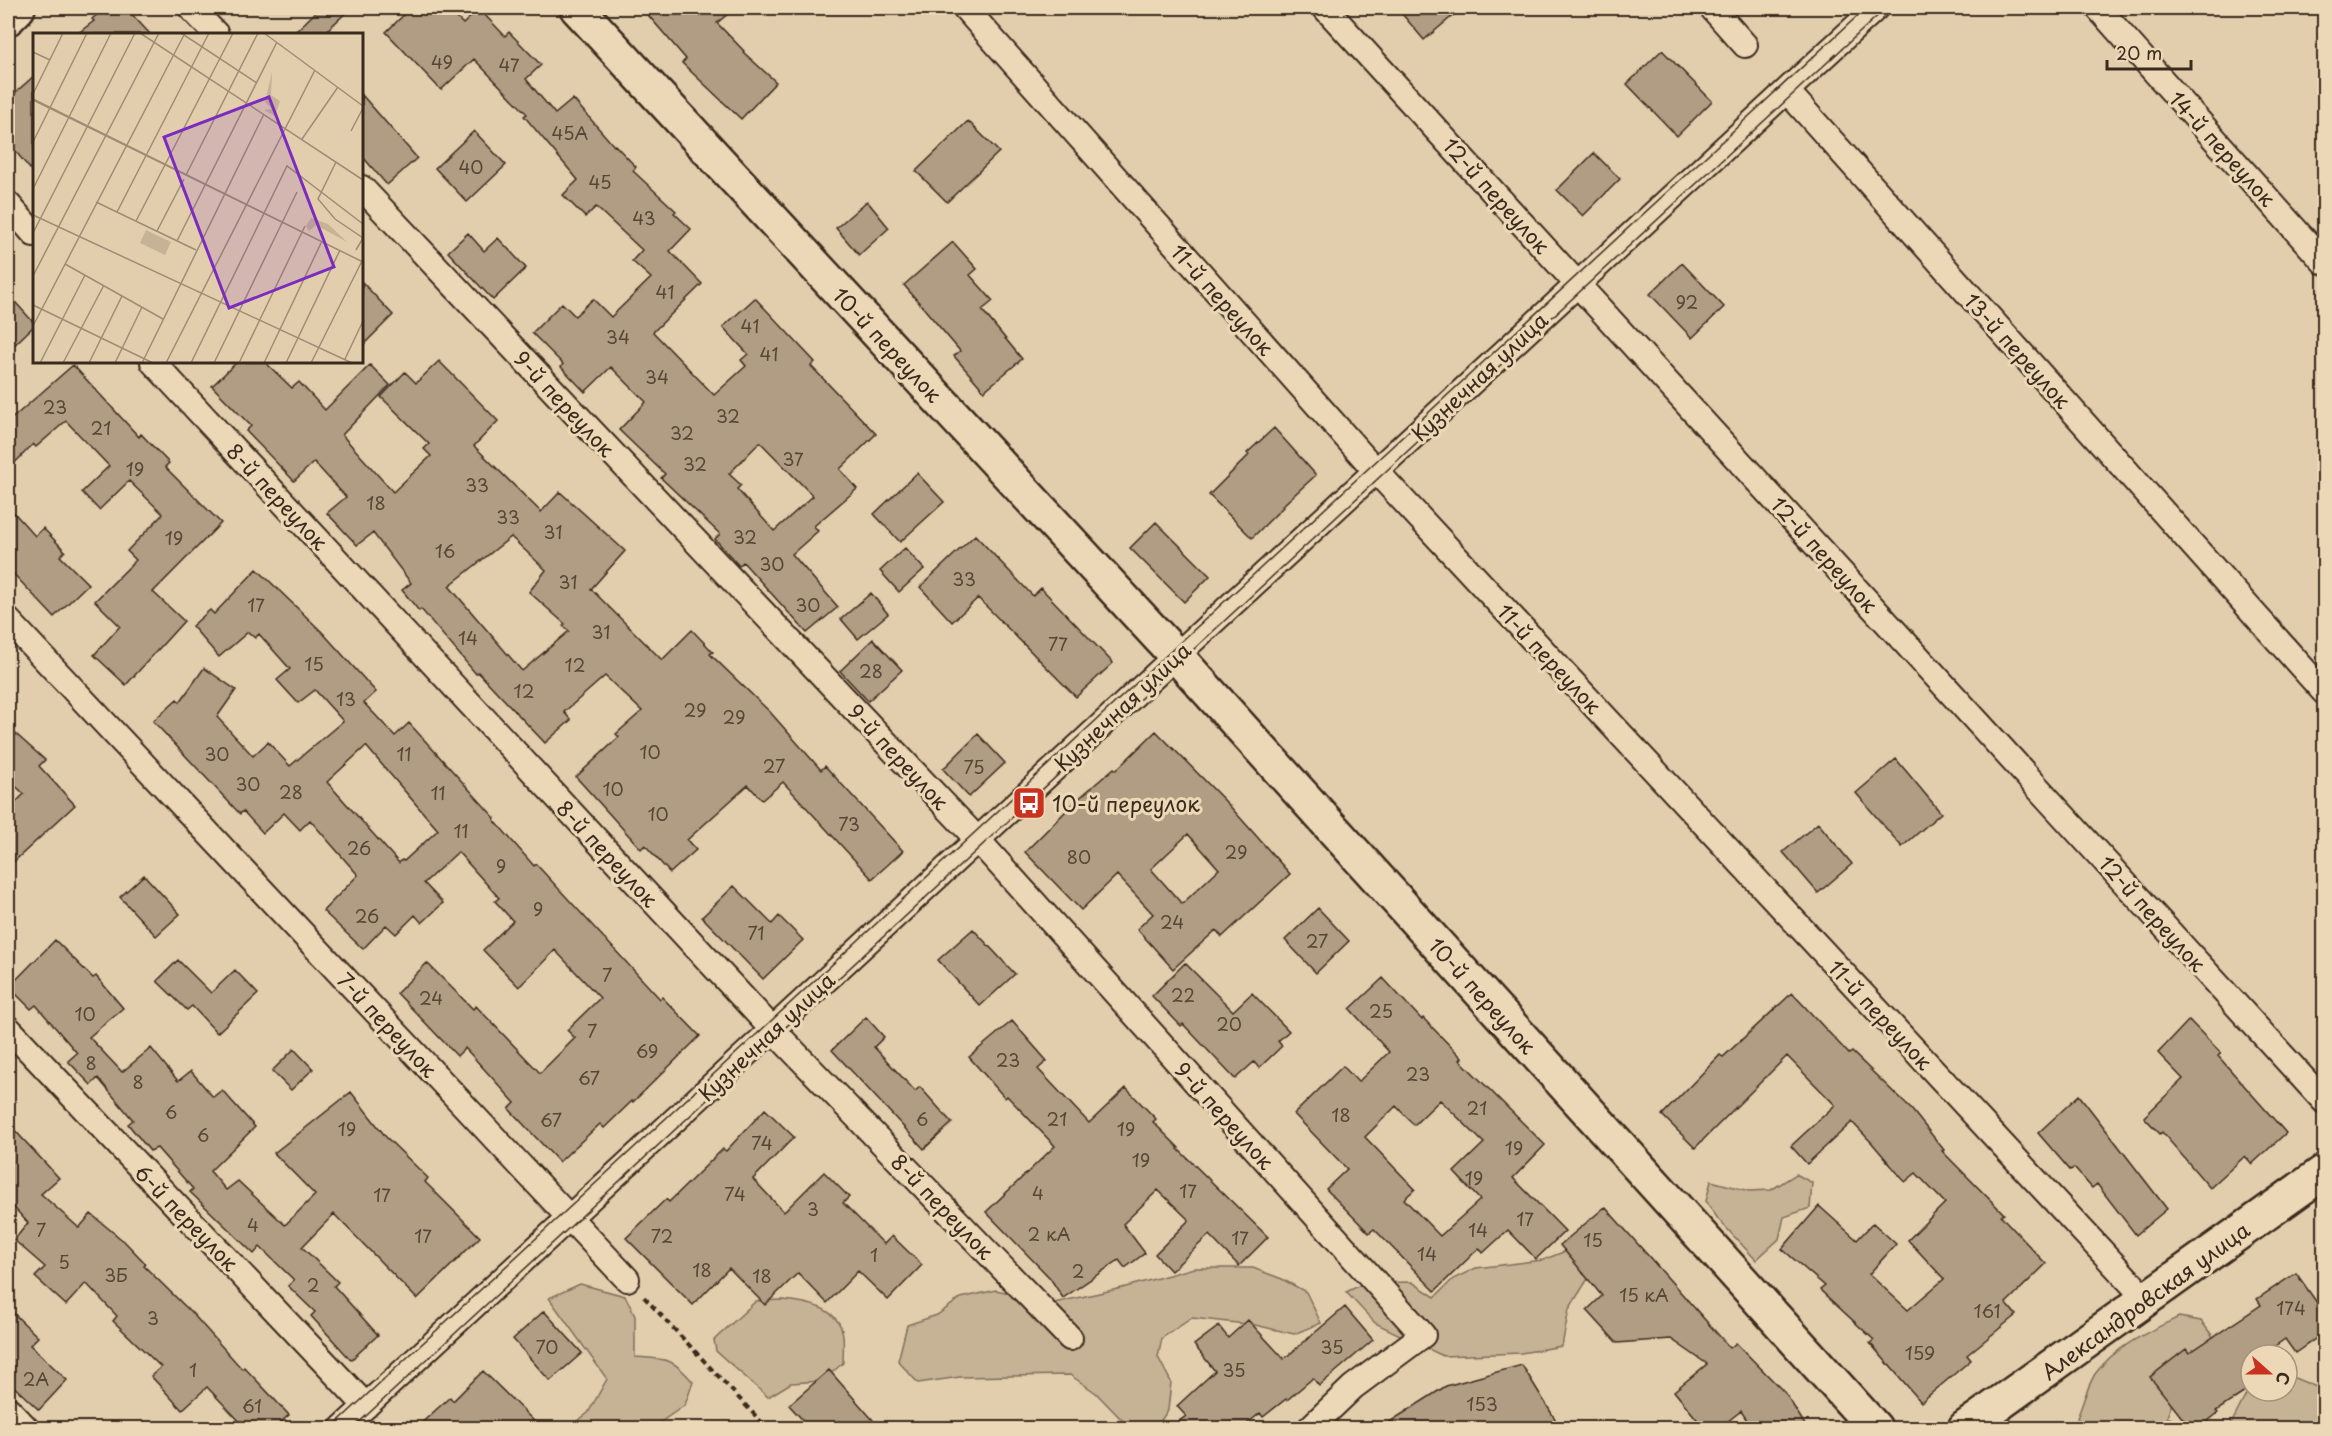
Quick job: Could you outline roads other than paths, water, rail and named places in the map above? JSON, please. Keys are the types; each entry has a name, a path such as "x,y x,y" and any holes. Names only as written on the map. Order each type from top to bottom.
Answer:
{"street":[{"path":"8,18 18,8"},
{"path":"191,8 215,33"},
{"name":"10-й переулок","path":"577,8 1176,656 1875,1428"},
{"name":"11-й переулок","path":"965,8 1376,471 2146,1299"},
{"name":"12-й переулок","path":"1325,8 2325,1101"},
{"path":"1712,8 1745,45"},
{"name":"Кузнечная улица","path":"342,1428 1876,8"},
{"name":"14-й переулок","path":"2098,8 2325,262"},
{"name":"13-й переулок","path":"1787,91 2325,692"},
{"name":"9-й переулок","path":"363,189 977,839 1423,1335 1353,1387 1310,1428"},
{"path":"8,204 33,233"},
{"name":"8-й переулок","path":"154,363 772,1029 1070,1338"},
{"name":"7-й переулок","path":"8,620 627,1279"},
{"name":"6-й переулок","path":"8,1028 366,1406"},
{"name":"Александровская улица","path":"1965,1428 2325,1172"},
{"path":"8,1409 26,1428"}],"tram line":[{"path":"331,1428 1866,8"},
{"path":"353,1428 1886,8"}],"place":[{"name":"10-й переулок","path":"1029,803"}]}
